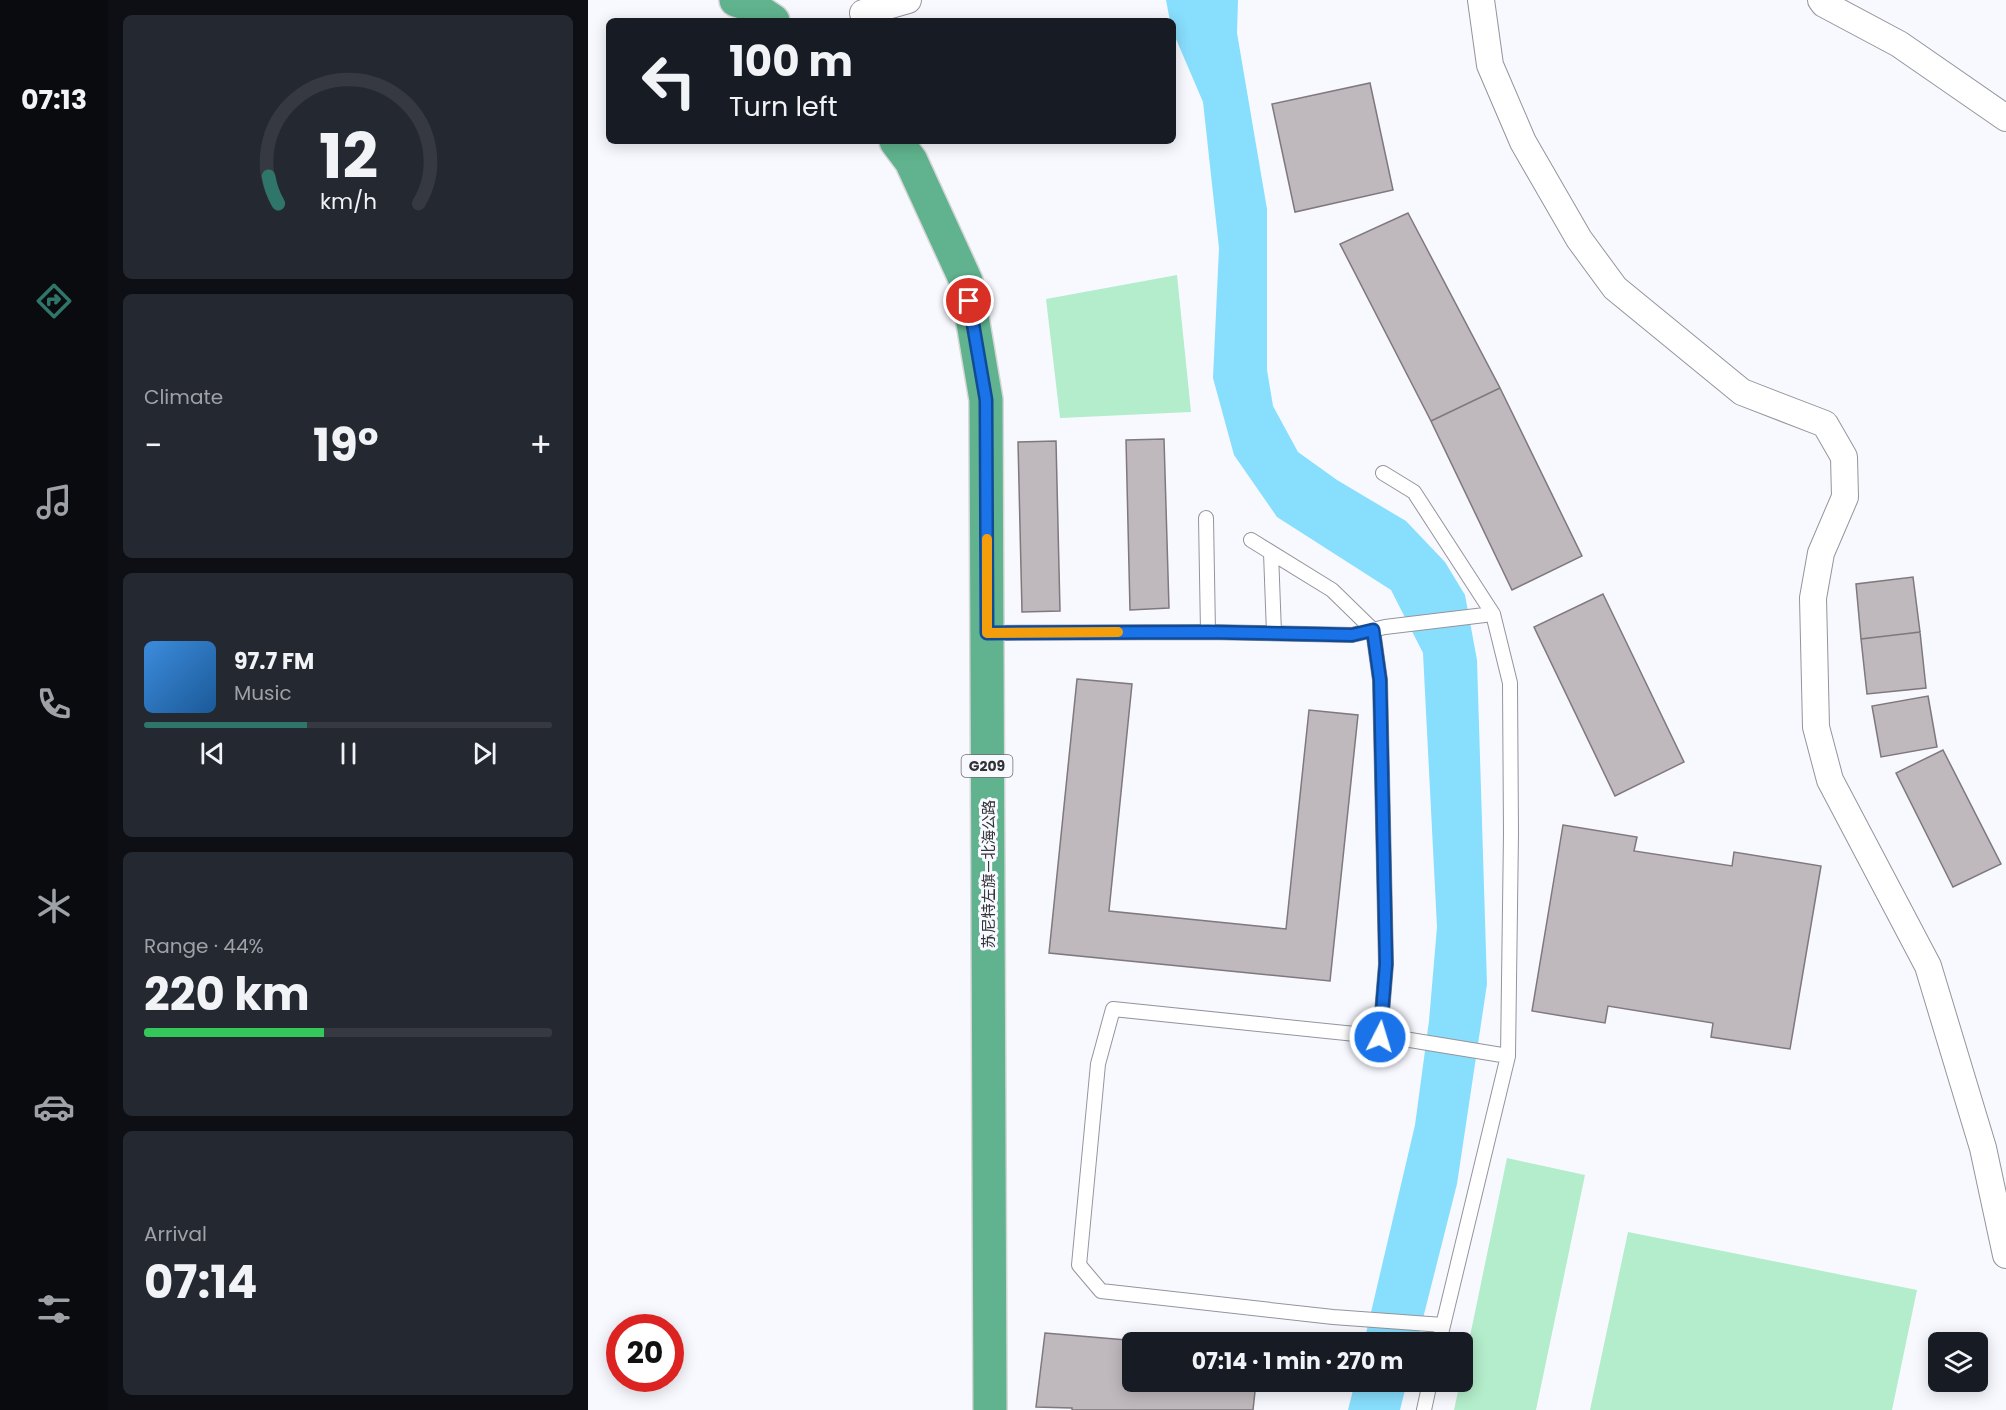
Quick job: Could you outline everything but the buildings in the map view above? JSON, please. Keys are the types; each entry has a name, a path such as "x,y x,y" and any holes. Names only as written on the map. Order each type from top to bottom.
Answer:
{"highway":[{"path":"735,0 748,4 769,18"},
{"name":"苏尼特左旗—北海公路","path":"898,144 911,161 966,281 986,400 990,1410"}],"street":[{"path":"864,11 908,0"},
{"path":"1481,0 1490,65 1523,142 1579,239 1615,288 1742,392 1824,424 1844,457 1845,497 1821,554 1813,598 1816,727 1830,780 1928,966 1983,1148 2006,1255"},
{"path":"1821,0 1824,4 1899,45 2006,118"}],"lane":[{"path":"1383,473 1414,492 1493,614 1510,682 1511,833 1508,1056 1441,1332"},
{"path":"1206,518 1208,632"},
{"path":"1251,540 1332,590 1379,628 1386,964 1380,1037"},
{"path":"1271,553 1274,633"},
{"path":"987,633 1208,632 1352,635 1379,628 1493,614"},
{"path":"1443,1325 1333,1317 1101,1291 1079,1265 1098,1064 1113,1009 1404,1039 1508,1056"},
{"path":"1424,1410 1428,1392"}],"green space":[{"path":"1177,275 1191,412 1060,418 1046,299"},
{"path":"1507,1158 1585,1175 1536,1410 1454,1410 1458,1392 1473,1392 1473,1332 1471,1332"},
{"path":"1628,1232 1917,1290 1892,1410 1590,1410"}],"water":[{"path":"1166,0 1238,0 1237,33 1267,209 1267,370 1273,406 1298,452 1337,480 1406,521 1445,562 1465,595 1477,660 1487,984 1457,1184 1420,1332 1366,1332 1415,1125 1429,1021 1437,927 1423,653 1391,590 1277,517 1234,455 1213,378 1219,248 1203,102 1176,39 1176,18 1169,18"},
{"path":"1352,1392 1404,1392 1400,1410 1348,1410"}],"slow traffic":[{"path":"987,539 987,633 1118,632"}],"route":[{"path":"969,301 986,400 987,633 1208,632 1352,635 1373,630 1380,680 1386,964 1380,1037"}]}
